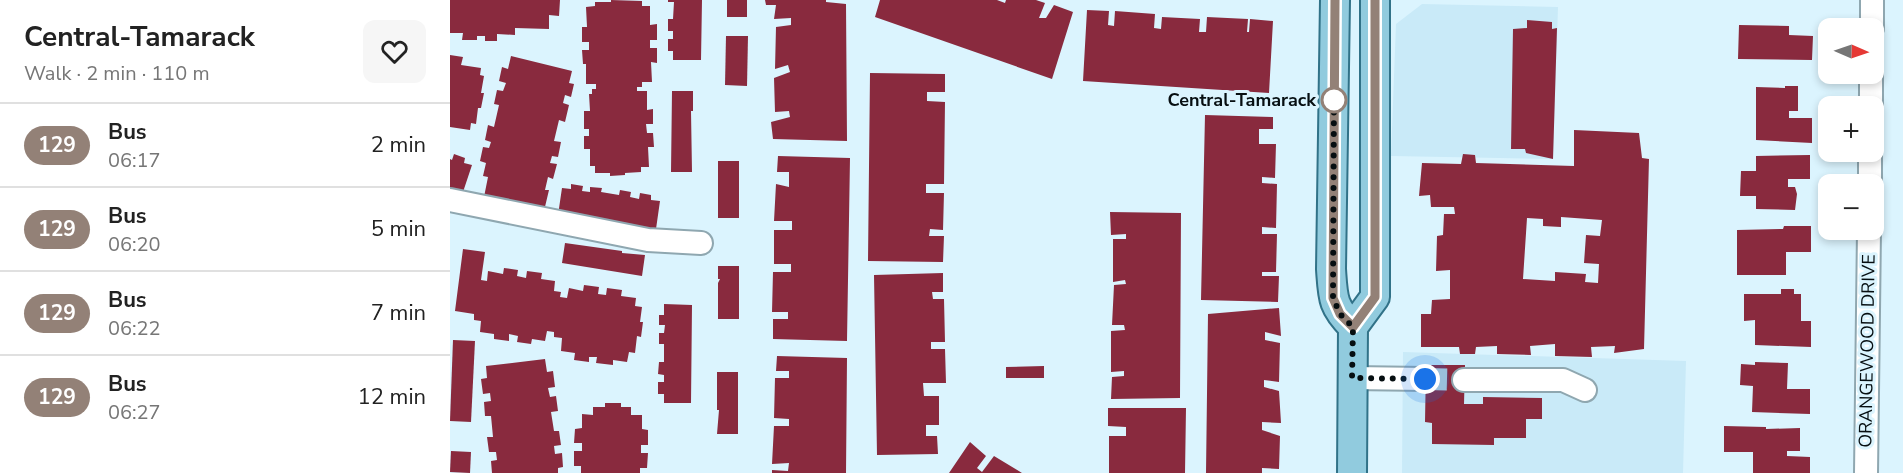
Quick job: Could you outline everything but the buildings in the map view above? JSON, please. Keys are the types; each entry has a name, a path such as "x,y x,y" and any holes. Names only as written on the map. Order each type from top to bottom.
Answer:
{"main road":[{"path":"1335,0 1333,298 1340,314 1353,327"},
{"path":"1352,473 1353,327 1375,297 1375,0"}],"street":[{"path":"1872,0 1872,18"},
{"path":"450,200 648,240 701,243"},
{"name":"ORANGEWOOD DRIVE","path":"1866,473 1869,240"},
{"path":"1352,378 1425,379"},
{"path":"1464,380 1563,380 1585,390"}],"shaded area":[{"path":"1422,4 1558,7 1553,159 1391,156 1396,24"},
{"path":"1403,352 1686,361 1683,473 1402,473"}],"tunnel":[{"path":"1425,379 1464,380"}],"bus line":[{"name":"129","path":"1335,0 1331,269 1333,298 1340,314 1353,327 1375,297 1375,0"}],"place":[{"name":"Central-Tamarack","path":"1334,100"}],"route":[{"path":"1334,100 1334,90 1331,269 1333,298 1340,314 1353,327 1352,378 1425,379"}]}
